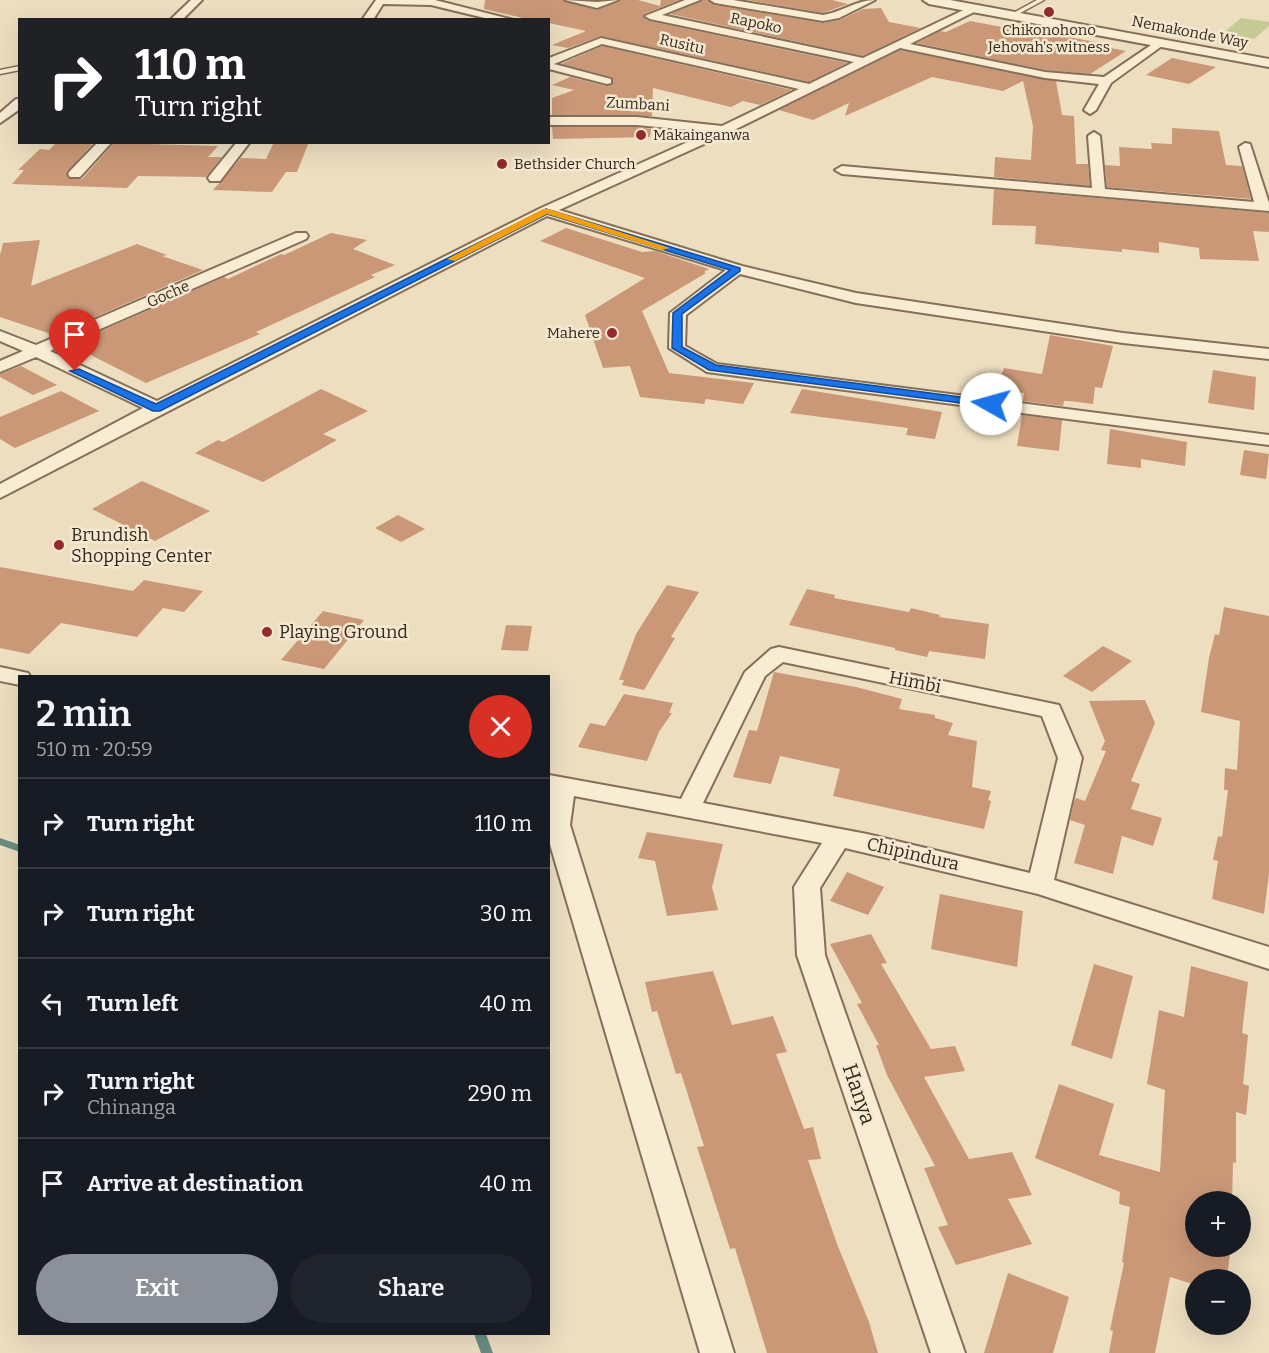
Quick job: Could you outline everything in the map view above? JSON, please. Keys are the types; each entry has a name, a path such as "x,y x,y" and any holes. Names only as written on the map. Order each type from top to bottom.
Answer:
{"street":[{"path":"178,18 197,0"},
{"path":"368,18 381,0 431,2 500,18"},
{"path":"570,0 597,5 613,0"},
{"name":"Rapoko","path":"696,0 650,16 867,62"},
{"name":"Rapoko","path":"716,0 823,18 835,16 870,0"},
{"name":"Nemakonde Way","path":"929,0 1269,63"},
{"path":"0,492 157,408 546,211 724,130 972,9"},
{"name":"Rusitu","path":"550,64 601,41 812,88"},
{"path":"1090,110 1106,81 1161,43"},
{"path":"900,45 1045,75 1106,81"},
{"name":"Rusitu","path":"550,64 607,81"},
{"path":"0,118 16,97"},
{"name":"Zumbani","path":"550,121 617,118 686,123 724,130"},
{"path":"1094,136 1099,192"},
{"path":"75,174 104,144"},
{"path":"215,178 242,144"},
{"path":"842,170 1265,207 1245,147"},
{"path":"546,211 736,270 856,298 1123,338 1269,354"},
{"name":"Goche","path":"0,367 301,236"},
{"path":"736,270 678,313 677,348 713,368 1269,441"},
{"path":"0,336 157,408"},
{"name":"Himbi","path":"688,809 756,672 779,654 1051,710 1070,758 1040,885"},
{"path":"0,674 18,678"},
{"path":"556,784 557,825 717,1353"},
{"name":"Chipindura","path":"556,784 839,837 1040,885 1269,958"},
{"name":"Hanya","path":"839,837 807,888 811,955 948,1353"}],"lane":[{"path":"1011,16 1041,0"},
{"path":"0,72 18,68"}],"green space":[{"path":"1241,18 1269,22 1269,26 1254,39 1223,33"}],"building":[{"path":"485,0 563,0 596,10 620,0 638,0 660,6 661,0 679,0 644,14 643,17 650,21 847,63 809,82 601,36 568,48 552,45 586,31 550,23 550,18 522,18 484,9"},
{"path":"702,0 708,0 715,5 823,23 840,20 863,9 881,8 889,22 921,28 863,56 670,14"},
{"path":"747,0 832,0 848,4 823,13"},
{"path":"970,21 1111,45 1106,47 1126,51 1090,74 1045,70 917,43 940,31 946,32"},
{"path":"602,46 792,90 760,105 743,101 731,107 653,88 652,116 552,115 552,98 574,90 552,85 570,77 606,86 613,84 612,77 561,64"},
{"path":"900,50 1056,81 1062,115 1074,116 1076,164 1088,164 1090,186 994,177 995,157 1031,160 1033,126 1023,81 1003,91 932,77 845,116 849,103 813,120 779,110"},
{"path":"1172,58 1216,67 1189,84 1146,75"},
{"path":"552,127 651,129 650,137 553,139"},
{"path":"1172,128 1219,131 1226,165 1242,166 1251,199 1107,187 1105,165 1120,166 1119,147 1152,149 1151,143 1172,144"},
{"path":"55,144 92,144 66,173 70,179 82,179 113,144 218,146 208,157 222,157 206,177 138,176 127,188 12,184 24,170 18,170 40,149 49,150"},
{"path":"273,144 308,144 297,172 286,172 272,192 213,190 241,158 266,159"},
{"path":"994,189 1269,213 1269,232 1253,231 1259,261 1200,259 1199,248 1159,242 1159,253 1035,244 1036,226 992,225"},
{"path":"566,228 642,252 655,251 709,269 642,311 669,373 754,383 743,404 706,399 704,404 640,397 630,366 603,368 585,315 645,278 540,241"},
{"path":"331,233 367,240 353,249 395,265 371,275 375,277 256,332 260,334 146,383 75,347 83,344 76,342 224,277 228,279"},
{"path":"40,240 31,286 137,244 167,255 162,256 203,270 54,335 0,317 0,255 3,243"},
{"path":"1050,335 1113,346 1102,388 1095,387 1093,404 1064,401 1063,406 1023,401 1024,393 996,389 1004,368 1042,374"},
{"path":"21,366 57,385 33,395 0,377 0,374"},
{"path":"1213,370 1256,377 1254,410 1208,403"},
{"path":"321,389 368,411 323,434 337,440 263,482 195,453 218,440 223,442"},
{"path":"802,389 942,412 935,439 906,435 908,428 790,413"},
{"path":"61,391 99,411 15,448 0,439 0,417"},
{"path":"1022,415 1062,420 1059,451 1017,446"},
{"path":"1110,429 1187,442 1185,466 1141,459 1141,468 1107,464"},
{"path":"1244,450 1269,454 1266,479 1240,475"},
{"path":"142,481 210,511 155,541 92,509"},
{"path":"398,515 425,529 401,542 375,528"},
{"path":"0,567 133,591 144,580 203,591 184,612 163,608 137,637 61,623 29,654 0,648"},
{"path":"667,585 699,592 671,637 675,638 644,690 622,685 624,680 619,680 636,634"},
{"path":"807,589 835,595 834,598 909,612 911,608 940,615 939,617 989,624 985,659 929,651 927,657 789,625"},
{"path":"1224,607 1269,616 1269,873 1264,914 1212,899 1218,861 1213,860 1218,836 1222,837 1228,790 1224,790 1225,768 1237,770 1240,721 1201,712 1209,658 1215,634 1219,635"},
{"path":"323,611 364,620 324,669 281,660"},
{"path":"506,625 532,626 528,651 501,650"},
{"path":"1103,646 1132,661 1092,692 1063,676"},
{"path":"774,672 856,687 902,699 899,709 935,715 935,718 953,723 948,735 977,741 972,787 991,791 988,800 991,801 984,829 833,796 840,769 780,756 771,784 733,777 749,730 757,731"},
{"path":"624,694 673,703 669,713 672,713 659,732 647,761 578,747 590,723 605,726"},
{"path":"1145,700 1155,723 1131,781 1140,784 1131,809 1162,818 1153,846 1122,836 1113,874 1074,863 1085,825 1070,820 1074,802 1076,798 1085,801 1106,751 1101,750 1105,741 1089,701"},
{"path":"647,832 723,844 712,887 718,910 667,916 655,861 638,858"},
{"path":"847,872 884,887 868,915 830,901"},
{"path":"940,894 1023,911 1017,967 931,949"},
{"path":"871,934 887,963 881,964 931,1049 955,1046 965,1071 924,1077 969,1159 1012,1152 1032,1195 1008,1199 1032,1244 956,1265 938,1227 948,1225 924,1168 935,1166 887,1075 876,1045 879,1045 857,1004 862,1003 830,944"},
{"path":"1094,964 1133,976 1112,1059 1071,1045"},
{"path":"1191,966 1248,982 1242,1033 1248,1035 1243,1084 1249,1086 1246,1115 1236,1112 1236,1163 1233,1162 1232,1191 1185,1191 1185,1257 1230,1257 1228,1269 1185,1269 1185,1282 1170,1277 1155,1353 1109,1353 1113,1331 1110,1330 1124,1263 1122,1262 1130,1207 1119,1204 1120,1192 1035,1158 1059,1084 1114,1104 1099,1155 1160,1172 1165,1090 1147,1084 1159,1010 1184,1017"},
{"path":"713,971 732,1025 773,1016 787,1052 776,1054 804,1129 813,1127 821,1159 808,1160 837,1244 869,1322 878,1353 767,1353 735,1248 730,1249 697,1147 704,1146 681,1073 676,1074 657,1011 652,1012 645,982"},
{"path":"1008,1273 1069,1297 1053,1353 984,1353"}],"waterway":[{"path":"0,841 18,848"},
{"path":"480,1335 487,1353"}],"slow traffic":[{"path":"451,259 546,211 666,248"}],"place":[{"name":"Chikonohono Jehovah's witness","path":"1049,12"},
{"name":"Makainganwa","path":"641,135"},
{"name":"Bethsider Church","path":"502,164"},
{"name":"Mahere","path":"612,333"},
{"name":"Brundish Shopping Center","path":"59,545"},
{"name":"Playing Ground","path":"267,632"}],"route":[{"path":"75,371 157,408 546,211 736,270 678,313 677,348 713,368 991,404"}]}
